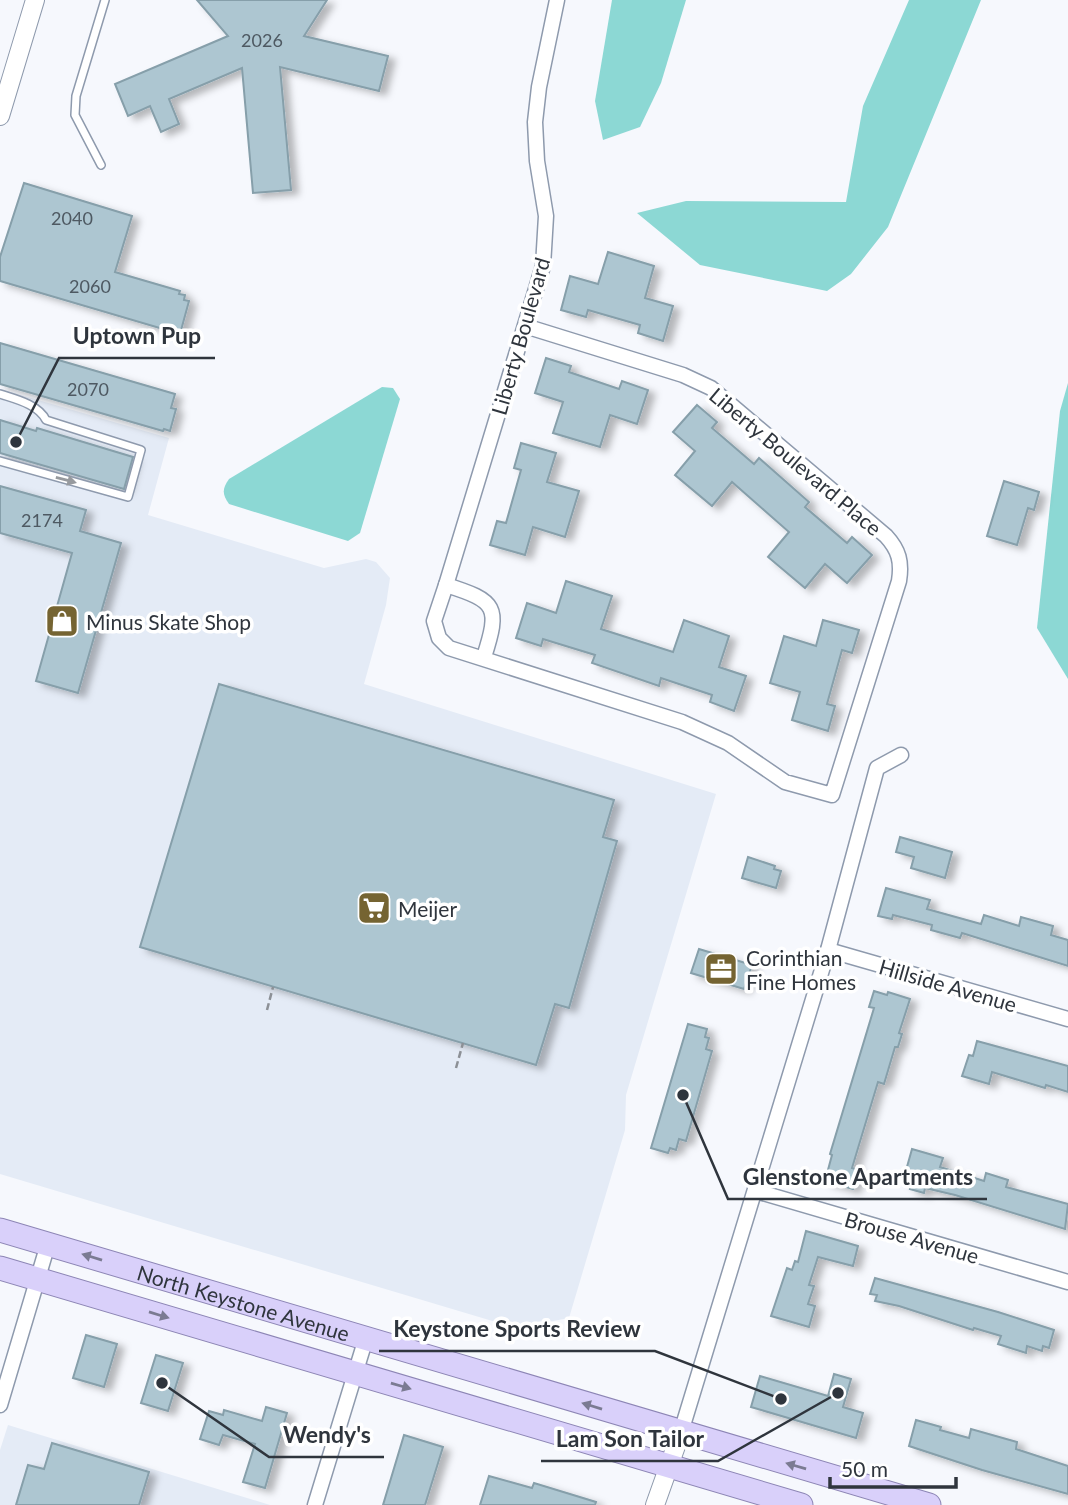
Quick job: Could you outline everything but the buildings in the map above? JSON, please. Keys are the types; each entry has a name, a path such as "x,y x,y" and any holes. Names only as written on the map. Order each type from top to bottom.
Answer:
{"main road":[{"name":"North Keystone Avenue","path":"0,1230 913,1503"},
{"name":"North Keystone Avenue","path":"0,1268 801,1505"}],"street":[{"path":"0,116 35,0"},
{"name":"Liberty Boulevard","path":"556,0 535,122 537,161 546,216 546,241 540,282 434,616 435,632 449,648 654,712 708,732 736,748 776,777 795,786 832,795"},
{"name":"Liberty Boulevard Place","path":"526,326 683,375 711,388 886,536 898,551 899,581 832,795"},
{"path":"446,585 476,594 484,599 492,611 494,627 484,657"},
{"path":"655,1505 681,1432 756,1191 828,950 877,768 901,755"},
{"name":"Hillside Avenue","path":"828,950 1068,1020"},
{"name":"Brouse Avenue","path":"756,1191 1068,1282"},
{"path":"0,1405 48,1244"},
{"path":"315,1505 366,1338"}],"lane":[{"path":"101,165 75,115 76,96 105,0"},
{"path":"0,394 32,406 44,414 46,419 141,450 128,497 0,461"}],"path":[{"path":"267,1010 274,987"},
{"path":"456,1068 463,1044"}],"shaded area":[{"path":"0,389 169,438 148,515 324,568 366,559 376,562 390,578 386,605 364,684 716,794 626,1095 625,1130 569,1318 516,1328 0,1174"},
{"path":"8,1425 270,1505 0,1505 0,1450"}],"water":[{"path":"612,0 686,0 661,83 640,127 603,140 595,101"},
{"path":"909,0 981,0 888,227 851,274 827,291 700,265 637,213 686,201 846,202 863,106"},
{"path":"1068,383 1068,679 1037,628 1060,411"},
{"path":"382,387 393,388 400,399 360,533 348,541 229,504 224,492 229,479"}],"place":[{"name":"Uptown Pup","path":"16,442"},
{"name":"Minus Skate Shop","path":"62,621"},
{"name":"Meijer","path":"374,908"},
{"name":"Corinthian Fine Homes","path":"721,969"},
{"name":"Glenstone Apartments","path":"683,1095"},
{"name":"Wendy's","path":"162,1383"},
{"name":"Lam Son Tailor","path":"838,1393"},
{"name":"Keystone Sports Review","path":"781,1399"}]}
